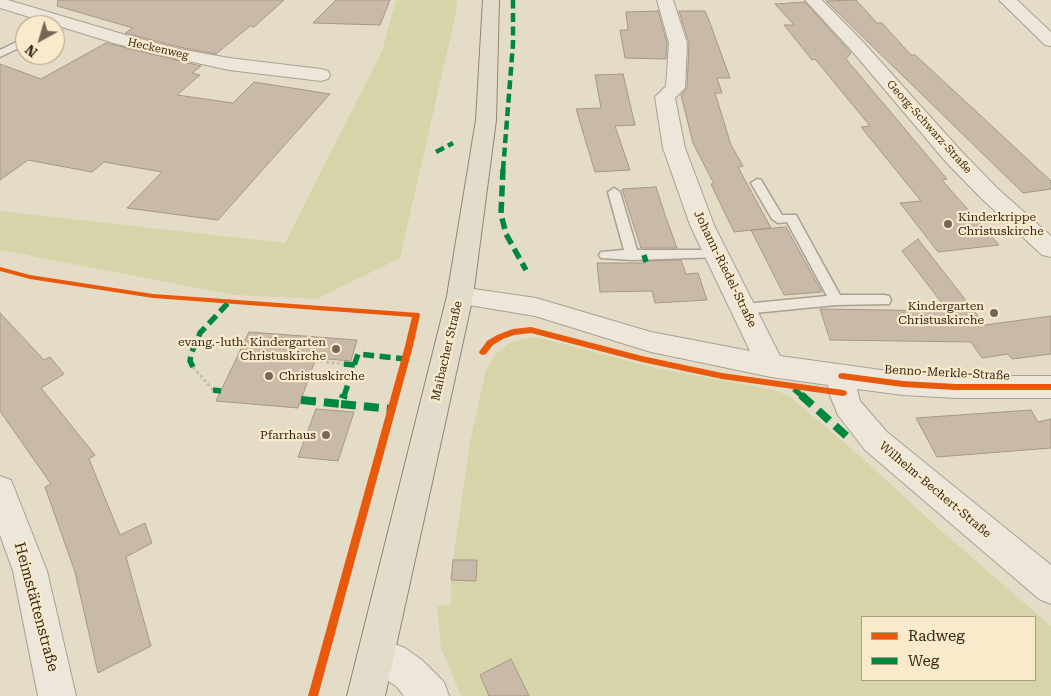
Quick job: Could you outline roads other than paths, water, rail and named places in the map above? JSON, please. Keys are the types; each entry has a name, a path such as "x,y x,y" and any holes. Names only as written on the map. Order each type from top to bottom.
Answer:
{"main road":[{"name":"Maibacher Straße","path":"366,696 460,296 486,120 491,0"}],"street":[{"name":"Johann-Riedel-Straße","path":"665,0 678,43 675,88 665,97 674,148 702,225 772,366"},
{"name":"Georg-Schwarz-Straße","path":"813,0 858,47 954,157 989,193 1051,249"},
{"path":"1006,0 1051,41"},
{"name":"Heckenweg","path":"0,3 33,15"},
{"name":"Heckenweg","path":"65,26 179,54 229,64 320,75"},
{"name":"Benno-Merkle-Straße","path":"460,296 536,307 651,342 772,366 903,384 956,387 1051,386"},
{"name":"Wilhelm-Bechert-Straße","path":"842,376 843,394 848,407 876,441 1051,587"},
{"name":"Heimstättenstraße","path":"0,490 30,571 44,625 57,696"},
{"path":"376,656 392,661 409,673 430,696"}],"lane":[{"path":"0,54 15,46"},
{"path":"757,183 778,219 790,218 836,300"},
{"path":"614,192 632,255"},
{"path":"606,255 716,254"},
{"path":"744,309 836,300 884,300"}],"place":[{"name":"Kinderkrippe Christuskirche","path":"948,224"},
{"name":"Kindergarten Christuskirche","path":"994,313"},
{"name":"evang.-luth. Kindergarten Christuskirche","path":"336,349"},
{"name":"Christuskirche","path":"269,376"},
{"name":"Pfarrhaus","path":"326,435"}]}
